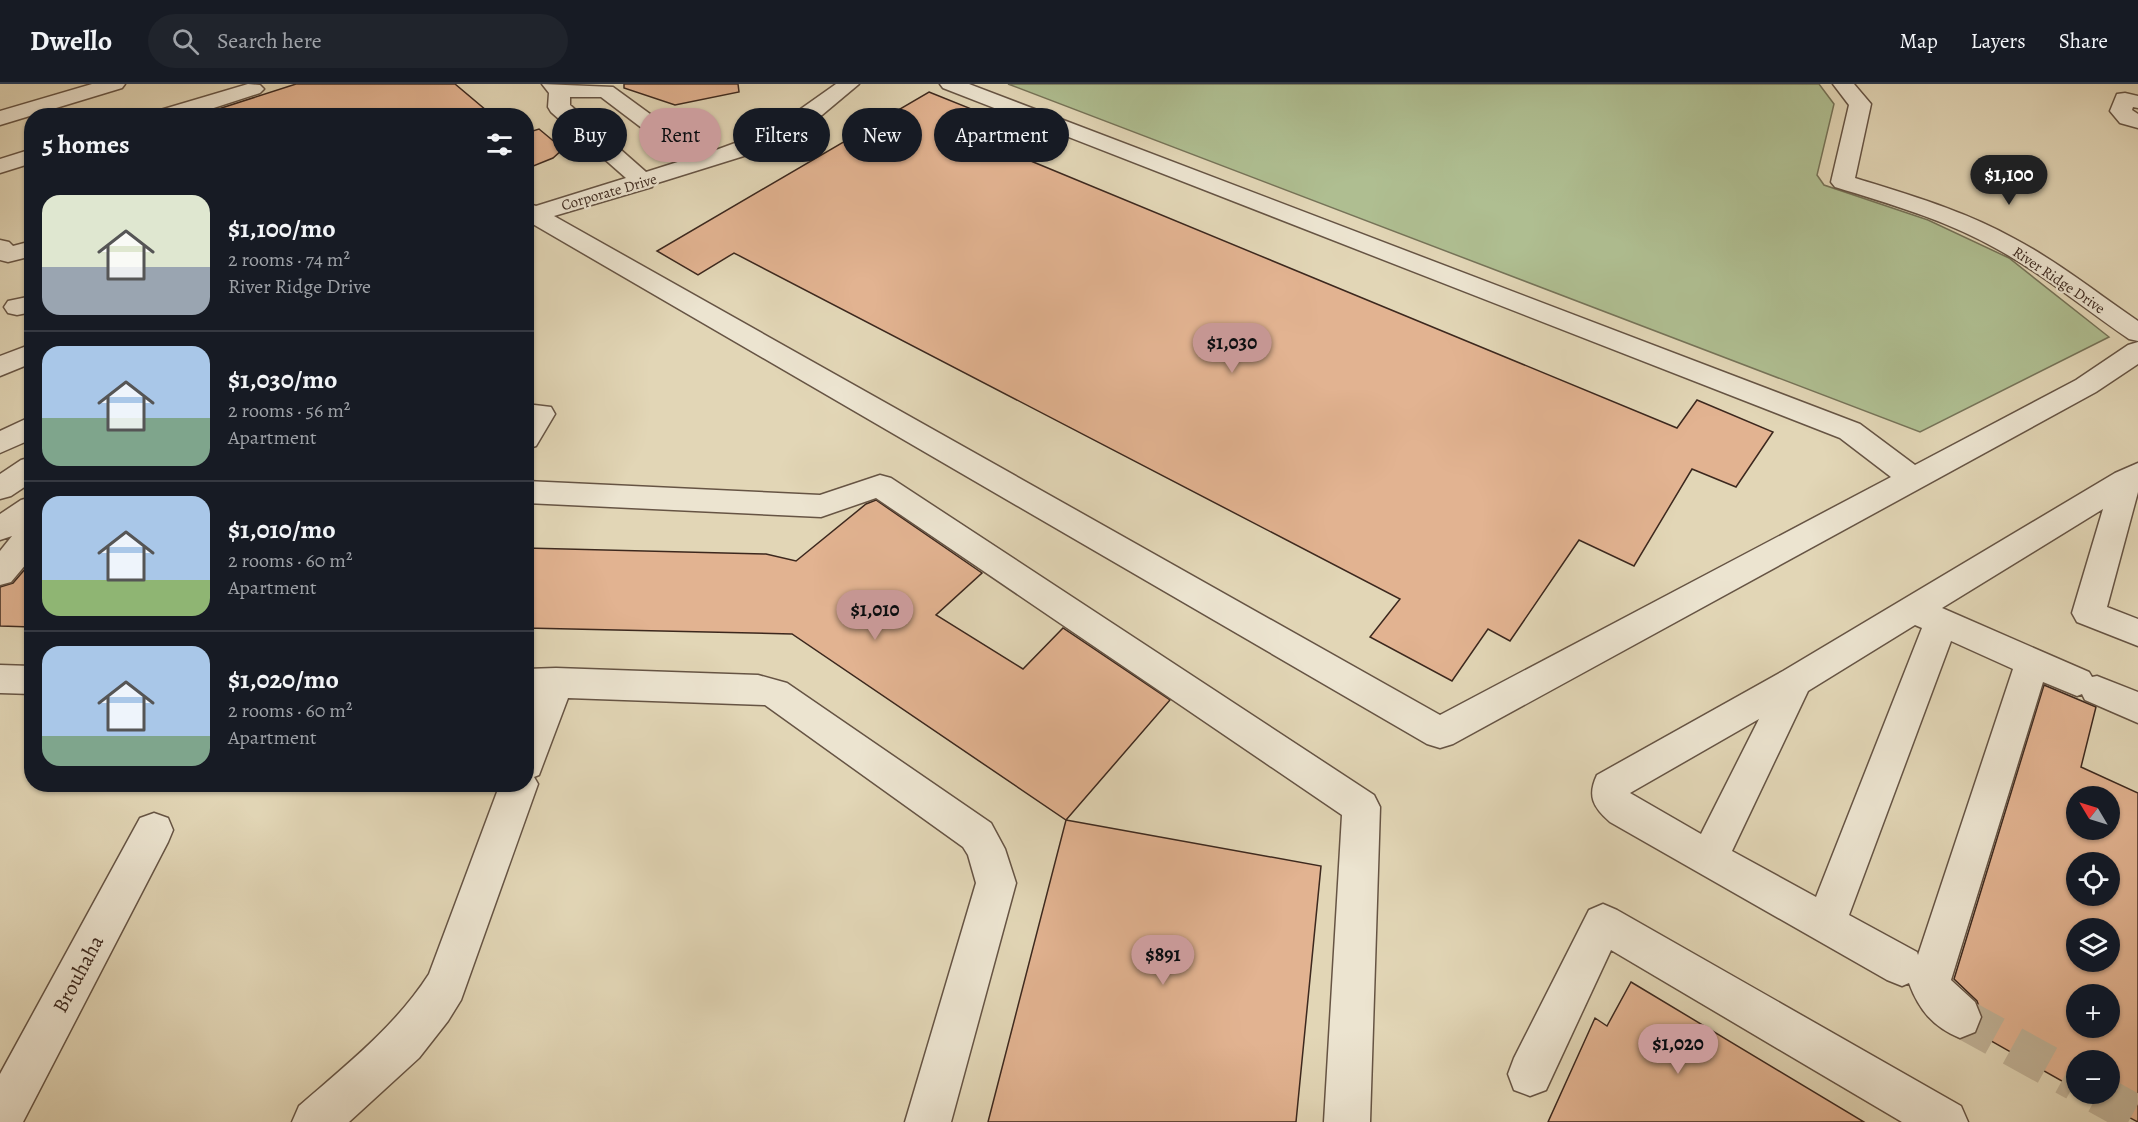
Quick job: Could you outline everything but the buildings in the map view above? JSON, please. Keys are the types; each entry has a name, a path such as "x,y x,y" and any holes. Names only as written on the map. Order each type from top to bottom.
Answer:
{"street":[{"path":"34,108 115,84"},
{"name":"Corporate Drive","path":"721,147 772,120 831,84"},
{"name":"Corporate Drive","path":"721,153 752,146 783,131 823,106 849,84"},
{"path":"950,84 1850,431 1913,479"},
{"path":"1843,84 1860,104 1845,175"},
{"path":"639,140 632,138 559,107 556,87 606,91 632,138 639,177"},
{"path":"191,108 253,89"},
{"path":"2138,102 2125,99 2121,111 2128,118 2138,121"},
{"path":"0,118 24,111"},
{"path":"0,166 24,158"},
{"name":"Corporate Drive","path":"534,209 687,162"},
{"name":"River Ridge Drive","path":"1845,175 1965,207 2048,249 2138,312"},
{"name":"River Ridge Drive","path":"1845,175 2005,243 2138,333"},
{"path":"534,214 1440,733 2086,386 2138,351"},
{"path":"0,247 8,255 24,250"},
{"path":"0,367 24,356"},
{"path":"534,414 541,414 534,426"},
{"path":"0,442 24,430"},
{"path":"0,488 24,472"},
{"path":"1902,966 1617,806 1610,799 1610,786 1795,681 1926,615 2132,476"},
{"path":"2132,476 2090,613 2138,633"},
{"path":"534,492 820,506 880,486 1361,807 1347,1122"},
{"path":"0,529 24,513"},
{"path":"0,573 24,544"},
{"path":"1926,615 2138,708"},
{"path":"1826,923 1926,615"},
{"path":"1960,1017 1933,992 1930,982 2032,662"},
{"path":"0,679 24,680"},
{"path":"1709,858 1795,681"},
{"path":"534,720 541,682 758,689 775,693 977,835 986,849 996,883 928,1122"},
{"path":"315,1122 410,1038 434,1008 446,986 516,792"},
{"name":"Brouhaha","path":"0,1119 154,830"},
{"path":"1530,1074 1603,923 1945,1122"}],"green space":[{"path":"1008,84 1819,84 1834,104 1817,175 1824,185 1928,220 2009,258 2109,337 1920,432"}],"tunnel":[{"path":"1960,1017 2066,1075"},
{"path":"2116,1104 2138,1116"}]}
